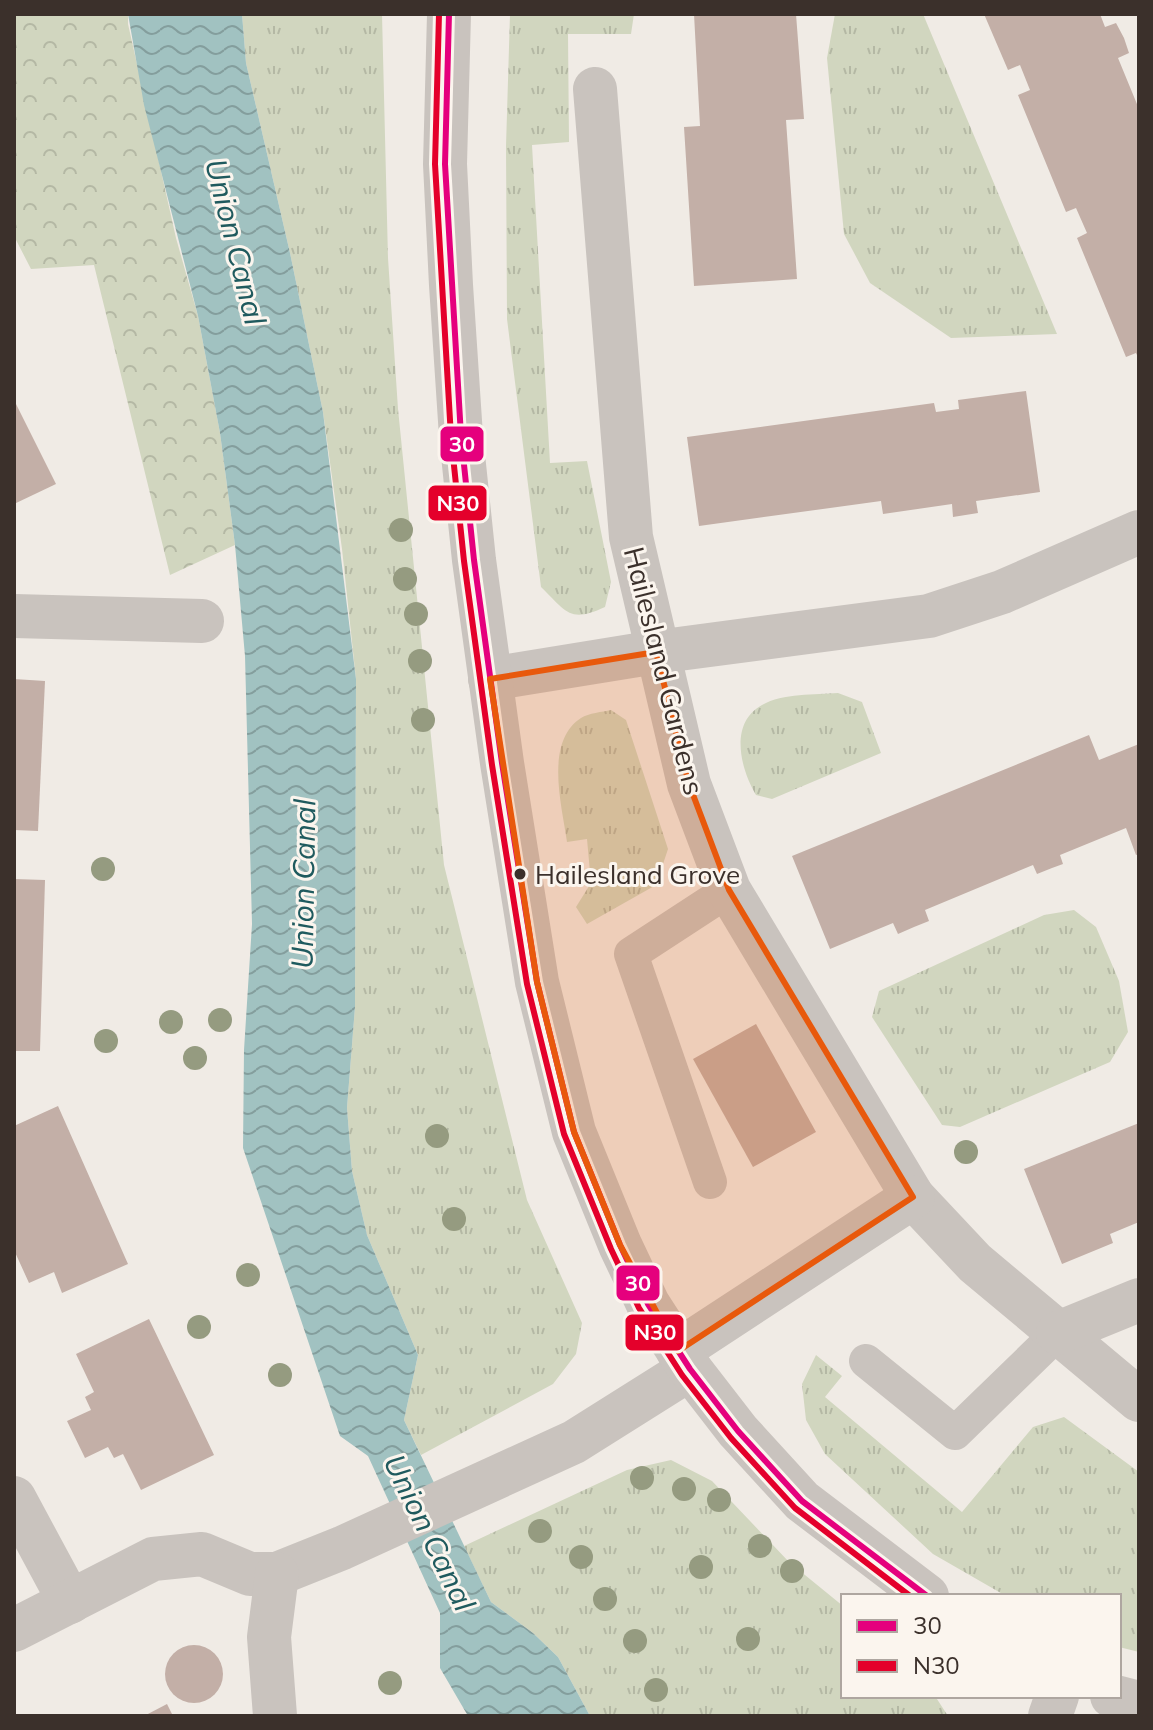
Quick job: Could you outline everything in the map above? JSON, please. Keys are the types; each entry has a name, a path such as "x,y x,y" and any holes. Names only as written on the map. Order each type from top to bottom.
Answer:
{"street":[{"path":"449,14 445,164 461,436 490,679 537,982 574,1132 620,1245 648,1304 684,1360 738,1431 802,1501 924,1594"},
{"name":"Hailesland Gardens","path":"595,89 631,537 689,784 729,890 913,1197 975,1263 1139,1400"},
{"path":"490,679 656,652 929,616 1002,592 1139,532"},
{"path":"14,616 202,621"},
{"path":"14,1630 153,1559 202,1554 250,1574 277,1574 342,1548 574,1442 913,1197"},
{"path":"1058,1333 1139,1300"},
{"path":"14,1498 70,1602"},
{"path":"275,1716 269,1637 277,1574"}],"lane":[{"path":"710,1182 631,954 729,890"},
{"path":"866,1361 955,1433 1058,1333"}],"highlighted area":[{"path":"656,652 689,784 729,890 913,1197 678,1351 620,1245 574,1132 537,982 490,679"}],"green space":[{"path":"14,14 128,14 176,238 198,316 220,433 235,545 170,575 94,265 31,269 14,236"},
{"path":"242,14 382,14 388,258 398,409 444,865 527,1200 582,1323 576,1354 553,1384 421,1455 404,1420 418,1355 367,1235 352,1171 347,1108 355,1007 356,679 323,412 246,63"},
{"path":"510,14 634,14 631,34 568,34 569,142 532,145 550,463 587,461 611,582 605,607 583,614 569,612 541,587 507,319 506,146"},
{"path":"835,14 923,14 1057,334 951,338 870,283 844,234 827,58"},
{"path":"838,693 862,702 881,753 772,799 756,795 746,772 741,747 741,734 752,713 780,698"},
{"path":"611,710 626,720 668,849 656,885 587,924 576,907 591,883 587,839 567,842 559,793 559,758 562,742 581,718"},
{"path":"1074,910 1096,927 1119,981 1128,1032 1110,1062 960,1127 942,1125 872,1017 879,991 1044,915"},
{"path":"816,1355 842,1376 825,1397 962,1512 1033,1427 1064,1417 1139,1472 1139,1652 1121,1648 1121,1594 1003,1594 933,1554 825,1454 806,1420 802,1384"},
{"path":"671,1460 712,1481 789,1562 841,1604 841,1698 936,1698 948,1716 590,1716 558,1657 533,1633 491,1602 464,1546 627,1470"}],"water":[{"name":"Union Canal","path":"128,14 242,14 246,63 323,412 356,679 355,1007 347,1108 352,1171 367,1235 418,1355 404,1420 491,1602 533,1633 558,1657 590,1716 468,1716 440,1668 440,1613 368,1456 340,1436 243,1148 244,1050 252,924 245,656 235,545 220,433 198,316 144,105"}],"building":[{"path":"694,14 796,14 804,119 786,120 797,279 694,286 684,127 700,126"},
{"path":"984,14 1100,14 1105,27 1116,23 1124,38 1129,53 1118,58 1139,109 1139,359 1136,353 1126,357 1077,238 1087,233 1076,208 1066,212 1018,95 1030,90 1020,65 1008,70"},
{"path":"1026,391 1040,492 976,501 978,513 953,517 952,504 883,514 881,501 699,526 687,437 934,403 936,412 959,409 958,400"},
{"path":"14,400 56,484 14,504"},
{"path":"14,679 45,681 38,831 14,830"},
{"path":"1089,735 1099,760 1139,744 1139,854 1136,855 1126,828 1060,855 1063,864 1037,874 1033,865 925,910 929,921 898,934 893,923 830,949 792,856"},
{"path":"14,879 45,880 40,1051 14,1051"},
{"path":"756,1024 816,1132 753,1167 693,1059"},
{"path":"58,1106 128,1264 62,1293 54,1272 29,1283 14,1250 14,1126"},
{"path":"1139,1123 1139,1222 1110,1234 1113,1243 1062,1264 1024,1169"},
{"path":"149,1319 214,1455 141,1490 123,1454 114,1458 108,1447 85,1458 67,1421 91,1410 85,1397 94,1392 76,1354"},
{"path":"194,1645 205,1647 214,1654 221,1663 221,1685 214,1694 205,1701 194,1703 183,1701 174,1694 167,1685 165,1674 167,1663 174,1654 183,1647"},
{"path":"167,1704 173,1716 144,1716"}],"transit line":[{"name":"N30","path":"439,14 435,164 451,437 464,561 527,984 564,1134 639,1308 682,1375 731,1438 795,1508 907,1594"},
{"name":"30","path":"449,14 445,164 461,436 474,560 537,982 574,1132 620,1245 648,1304 690,1369 738,1431 802,1501 924,1594"}],"place":[{"name":"Hailesland Grove","path":"520,874"}]}
